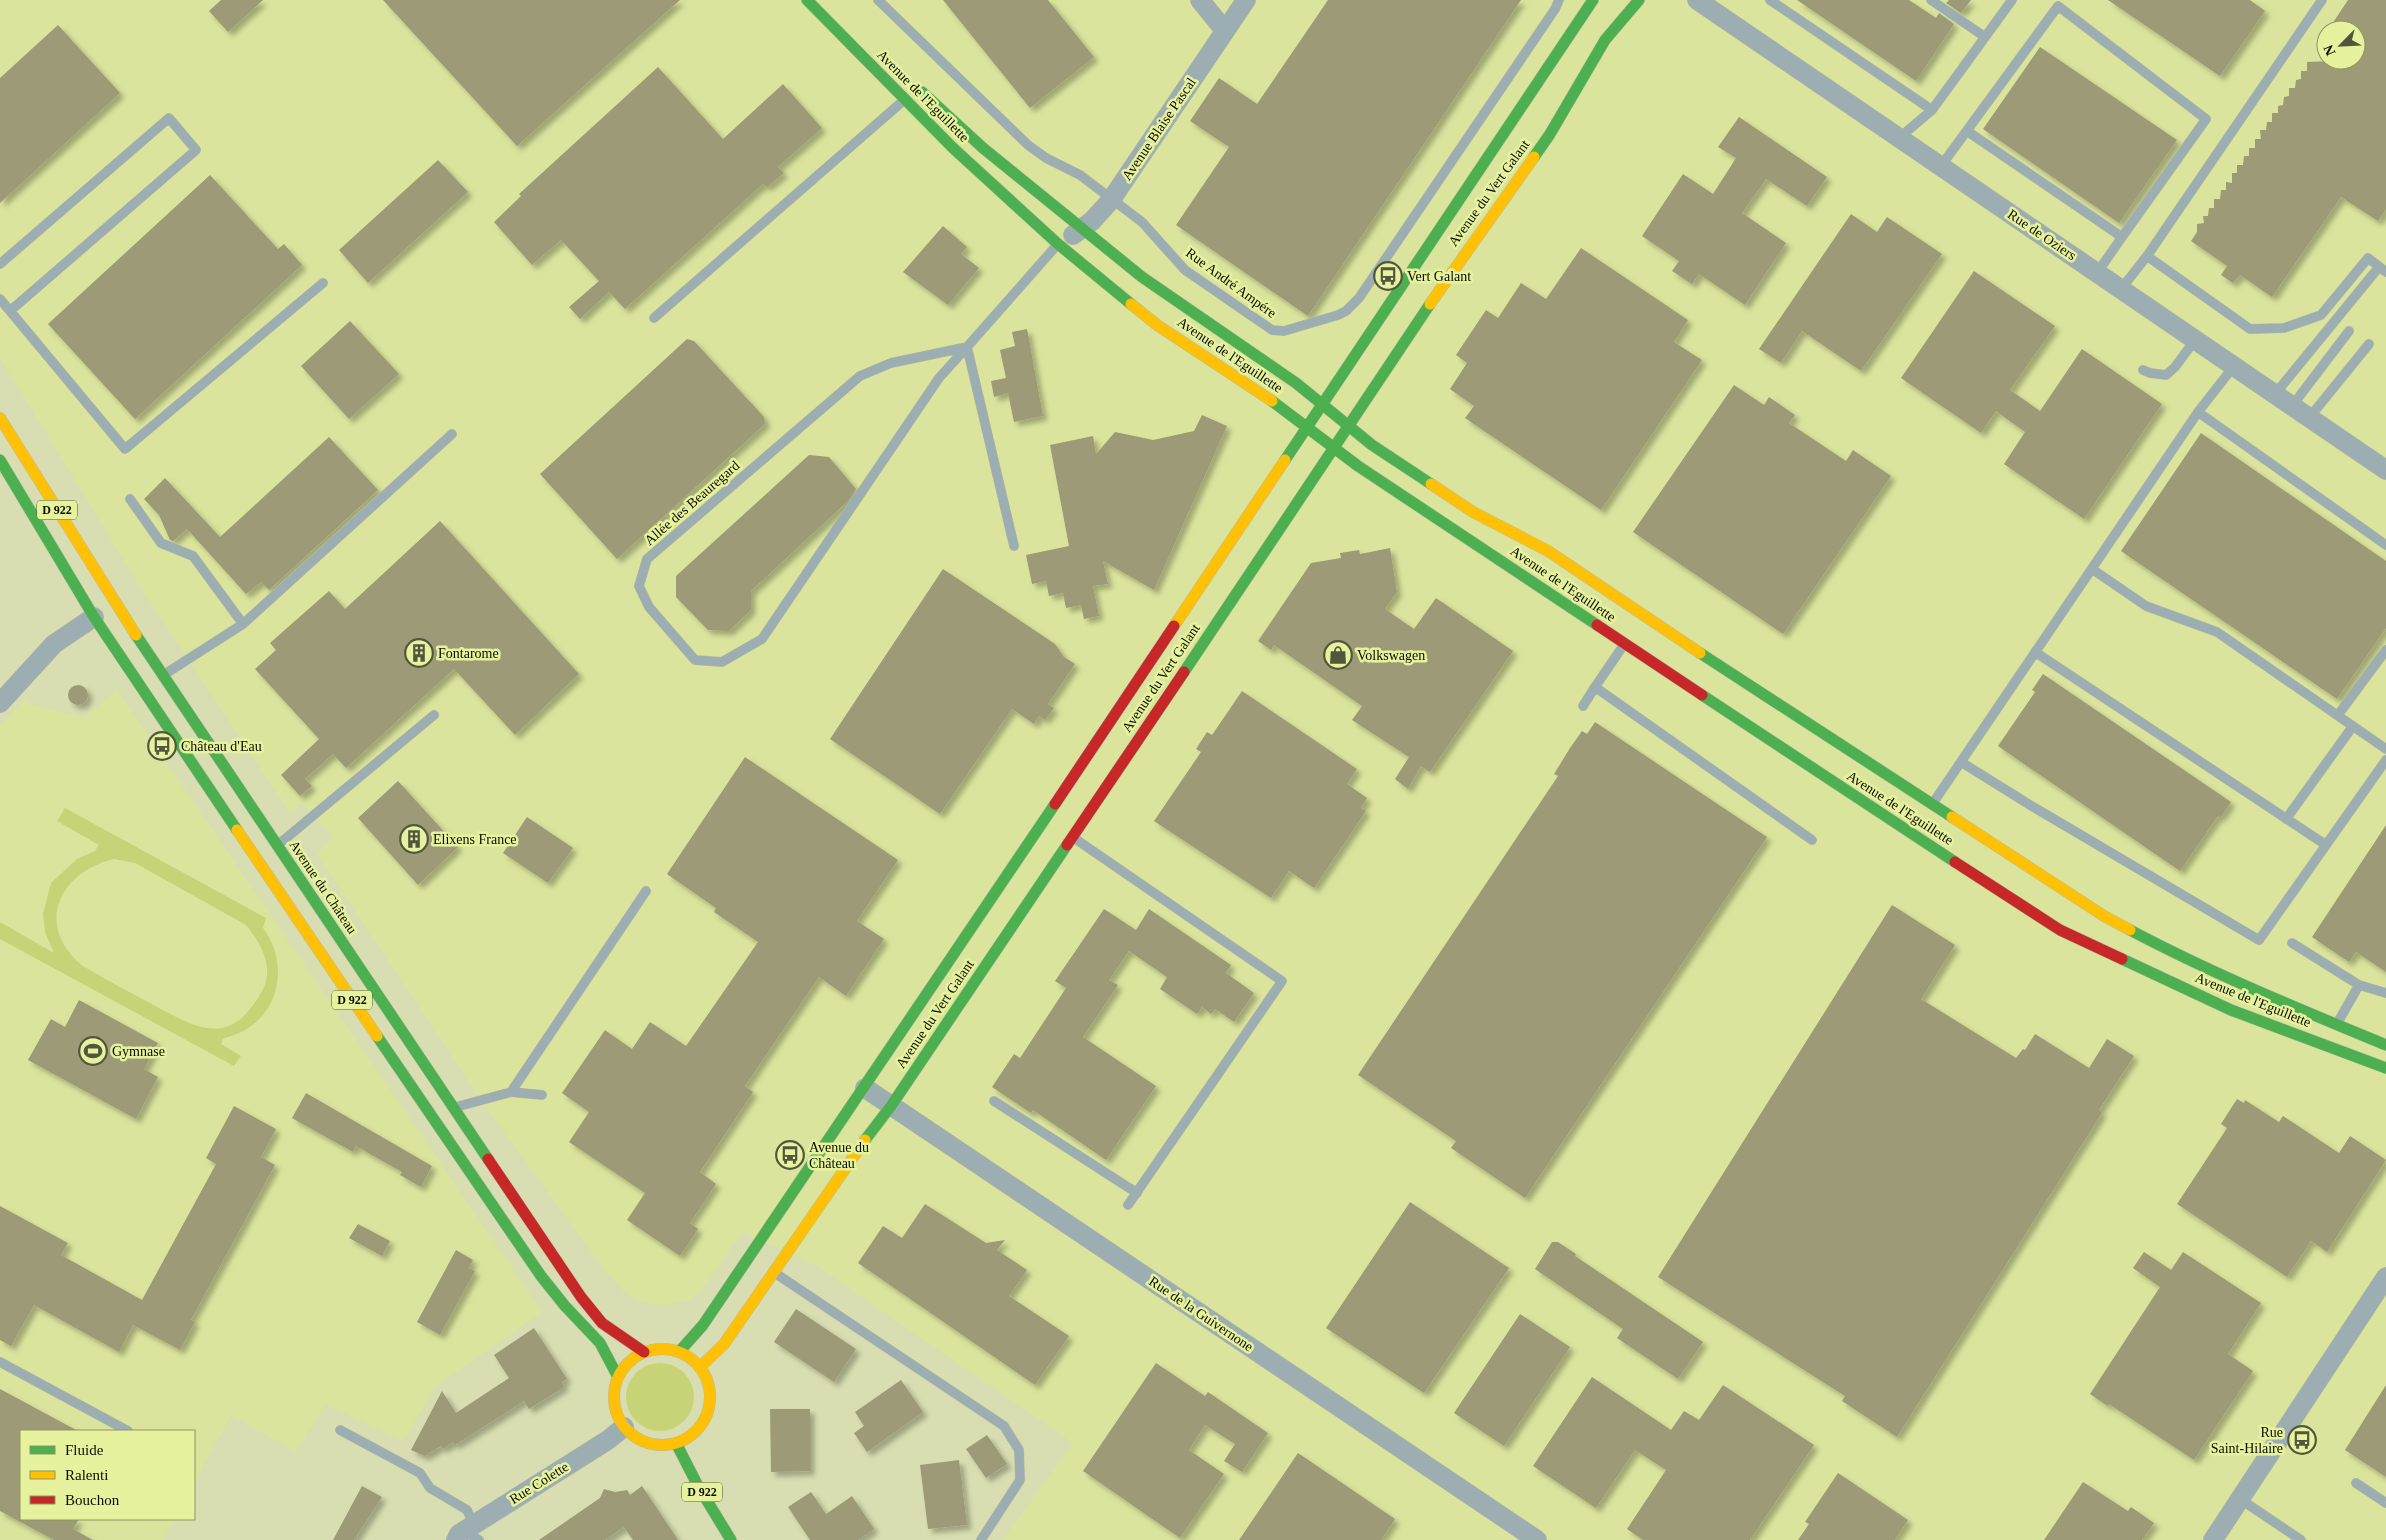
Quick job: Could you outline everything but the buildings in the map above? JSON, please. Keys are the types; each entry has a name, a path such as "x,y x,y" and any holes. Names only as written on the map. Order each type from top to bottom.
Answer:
{"street":[{"name":"Avenue de l'Eguillette","path":"807,0 954,148 1058,244 1158,325 1335,448 1625,643 2060,930 2232,1010 2386,1068"},
{"path":"1200,0 1225,31"},
{"name":"Avenue Blaise Pascal","path":"1058,244 1083,228 1111,200 1246,0"},
{"name":"Avenue du Vert Galant","path":"679,1352 703,1325 833,1130 865,1088 1593,0"},
{"name":"Avenue du Vert Galant","path":"700,1367 724,1344 859,1148 891,1106 1335,448 1448,276 1550,134 1605,40 1639,0"},
{"name":"Rue de Oziers","path":"1697,0 2386,470"},
{"name":"Avenue de l'Eguillette","path":"914,85 983,148 1142,278 1324,404 1349,427 1372,444 1474,512 1548,551 2104,916 2173,952 2272,998 2386,1045"},
{"name":"Avenue du Château","path":"0,418 104,610 260,864 541,1276 565,1306 600,1343 618,1377"},
{"name":"Avenue du Château","path":"0,460 104,610 163,676 592,1312 613,1332 644,1352"},
{"path":"0,702 54,644 104,610"},
{"name":"Rue de la Guivernone","path":"865,1088 1537,1540"},
{"path":"2213,1540 2386,1277"},
{"path":"662,1348 679,1352 700,1367 706,1378 709,1404 704,1420 693,1433 676,1443 660,1445 637,1438 624,1427 616,1410 614,1393 618,1377 629,1361 644,1352 662,1348"},
{"name":"Rue Colette","path":"468,1534 608,1440 624,1427"},
{"name":"D 922","path":"676,1443 698,1486 731,1540"}],"lane":[{"name":"Rue André Ampére","path":"878,0 1028,145 1046,158 1080,175 1142,222 1186,270 1272,330 1284,332 1346,311 1358,298 1555,9 1559,0"},
{"path":"1770,0 1932,110"},
{"path":"1931,0 1985,37"},
{"path":"1899,138 1932,110 2012,0"},
{"path":"2121,289 2147,256 2322,0"},
{"path":"1941,166 2058,6 2206,119 2097,273"},
{"path":"654,318 905,99"},
{"path":"0,264 169,118 196,150 10,311"},
{"path":"1967,131 2122,237"},
{"name":"Allée des Beauregard","path":"967,347 891,363 860,376 647,559 639,586 648,607 695,660 722,662 762,639 939,378 967,347 1058,244"},
{"path":"2147,256 2250,329 2284,328 2320,315 2368,258 2382,270 2274,394"},
{"path":"0,299 125,449 323,283"},
{"path":"2292,406 2349,331"},
{"path":"2143,370 2166,375 2176,367 2195,340"},
{"path":"2309,418 2369,344"},
{"path":"967,347 1014,546"},
{"path":"1932,804 2198,412 2234,366"},
{"path":"2198,412 2386,545"},
{"path":"163,676 243,624 452,434"},
{"path":"130,499 161,542 194,556 243,624"},
{"path":"2092,569 2146,606 2217,632 2386,749"},
{"path":"1583,706 1625,643"},
{"path":"2338,715 2386,650"},
{"path":"2035,652 2326,846"},
{"path":"1595,687 1812,840"},
{"path":"277,846 434,715"},
{"path":"2286,819 2353,726"},
{"path":"1961,762 2030,805 2259,940 2386,760"},
{"path":"1072,837 1282,981 1128,1205"},
{"path":"511,1092 646,891"},
{"path":"2292,942 2359,985 2386,993"},
{"path":"2337,1024 2359,985"},
{"path":"453,1107 511,1092 542,1095"},
{"path":"994,1101 1137,1193"},
{"path":"774,1272 1004,1426 1020,1450 1020,1480 982,1540"},
{"path":"0,1362 126,1430"},
{"path":"340,1430 420,1473 430,1488 467,1510 468,1534"},
{"path":"2356,1483 2386,1503"},
{"path":"2240,1499 2301,1540"}],"shaded area":[{"path":"0,0 2386,0 2386,1540 1003,1540 1073,1443 817,1266 742,1232 704,1287 689,1300 665,1305 644,1303 627,1295 609,1276 481,1100 317,854 333,836 302,804 290,813 146,596 0,358"},
{"path":"117,690 542,1312 435,1387 403,1441 325,1404 296,1452 231,1415 195,1481 195,1430 20,1430 20,1520 174,1520 163,1540 0,1540 0,726 23,700 36,706 84,717"},
{"path":"65,808 266,918 263,928 271,940 276,954 277,982 268,1008 259,1019 245,1030 223,1039 221,1044 241,1056 234,1066 0,939 0,922 54,953 45,932 43,914 51,883 77,859 95,851 99,845 57,821","holes":["114,859 135,863 246,925 257,940 267,965 266,982 250,1009 237,1021 225,1027 211,1028 197,1026 182,1020 83,966 68,951 59,935 57,918 59,903 67,888 79,876 95,866"]},
{"path":"653,1363 667,1363 679,1368 689,1378 694,1390 694,1404 689,1416 679,1426 667,1431 653,1431 641,1426 631,1416 626,1404 626,1390 631,1378 641,1368"}],"traffic: fast":[{"path":"807,0 953,148 1058,244 1131,304"},
{"path":"1285,460 1593,0"},
{"path":"1534,157 1550,134 1605,40 1639,0"},
{"path":"922,92 983,148 1142,277 1296,383 1372,445 1431,484"},
{"path":"1184,672 1430,304"},
{"path":"1272,401 1358,466 1597,625"},
{"path":"0,460 94,617 237,830"},
{"path":"136,635 488,1159"},
{"path":"1700,653 1952,817"},
{"path":"1702,695 1955,862"},
{"path":"679,1352 703,1325 1055,804"},
{"path":"865,1140 891,1106 1067,845"},
{"path":"2130,930 2225,976 2386,1045"},
{"path":"2122,959 2231,1010 2386,1068"},
{"path":"377,1036 541,1276 565,1306 600,1343 618,1377"},
{"path":"676,1443 698,1486 731,1540"}],"traffic: slow":[{"path":"1430,304 1534,157"},
{"path":"1131,304 1157,325 1272,401"},
{"path":"0,418 136,635"},
{"path":"1174,626 1285,460"},
{"path":"1431,484 1473,512 1548,551 1700,653"},
{"path":"1952,817 2104,916 2130,930"},
{"path":"237,830 377,1036"},
{"path":"700,1367 724,1344 865,1140"},
{"path":"662,1349 680,1353 696,1363 706,1379 710,1397 706,1415 696,1431 680,1441 662,1445 644,1441 628,1431 618,1415 614,1397 618,1379 628,1363 644,1353 662,1349"}],"traffic: jam":[{"path":"1597,625 1702,695"},
{"path":"1055,804 1174,626"},
{"path":"1067,845 1184,672"},
{"path":"1955,862 2060,930 2122,959"},
{"path":"488,1159 581,1297 602,1323 644,1352"}],"place":[{"name":"Vert Galant","path":"1388,276"},
{"name":"Fontarome","path":"419,653"},
{"name":"Volkswagen","path":"1338,655"},
{"name":"Château d'Eau","path":"162,746"},
{"name":"Elixens France","path":"414,839"},
{"name":"Gymnase","path":"93,1051"},
{"name":"Avenue du Château","path":"790,1155"},
{"name":"Rue Saint-Hilaire","path":"2302,1440"}]}
